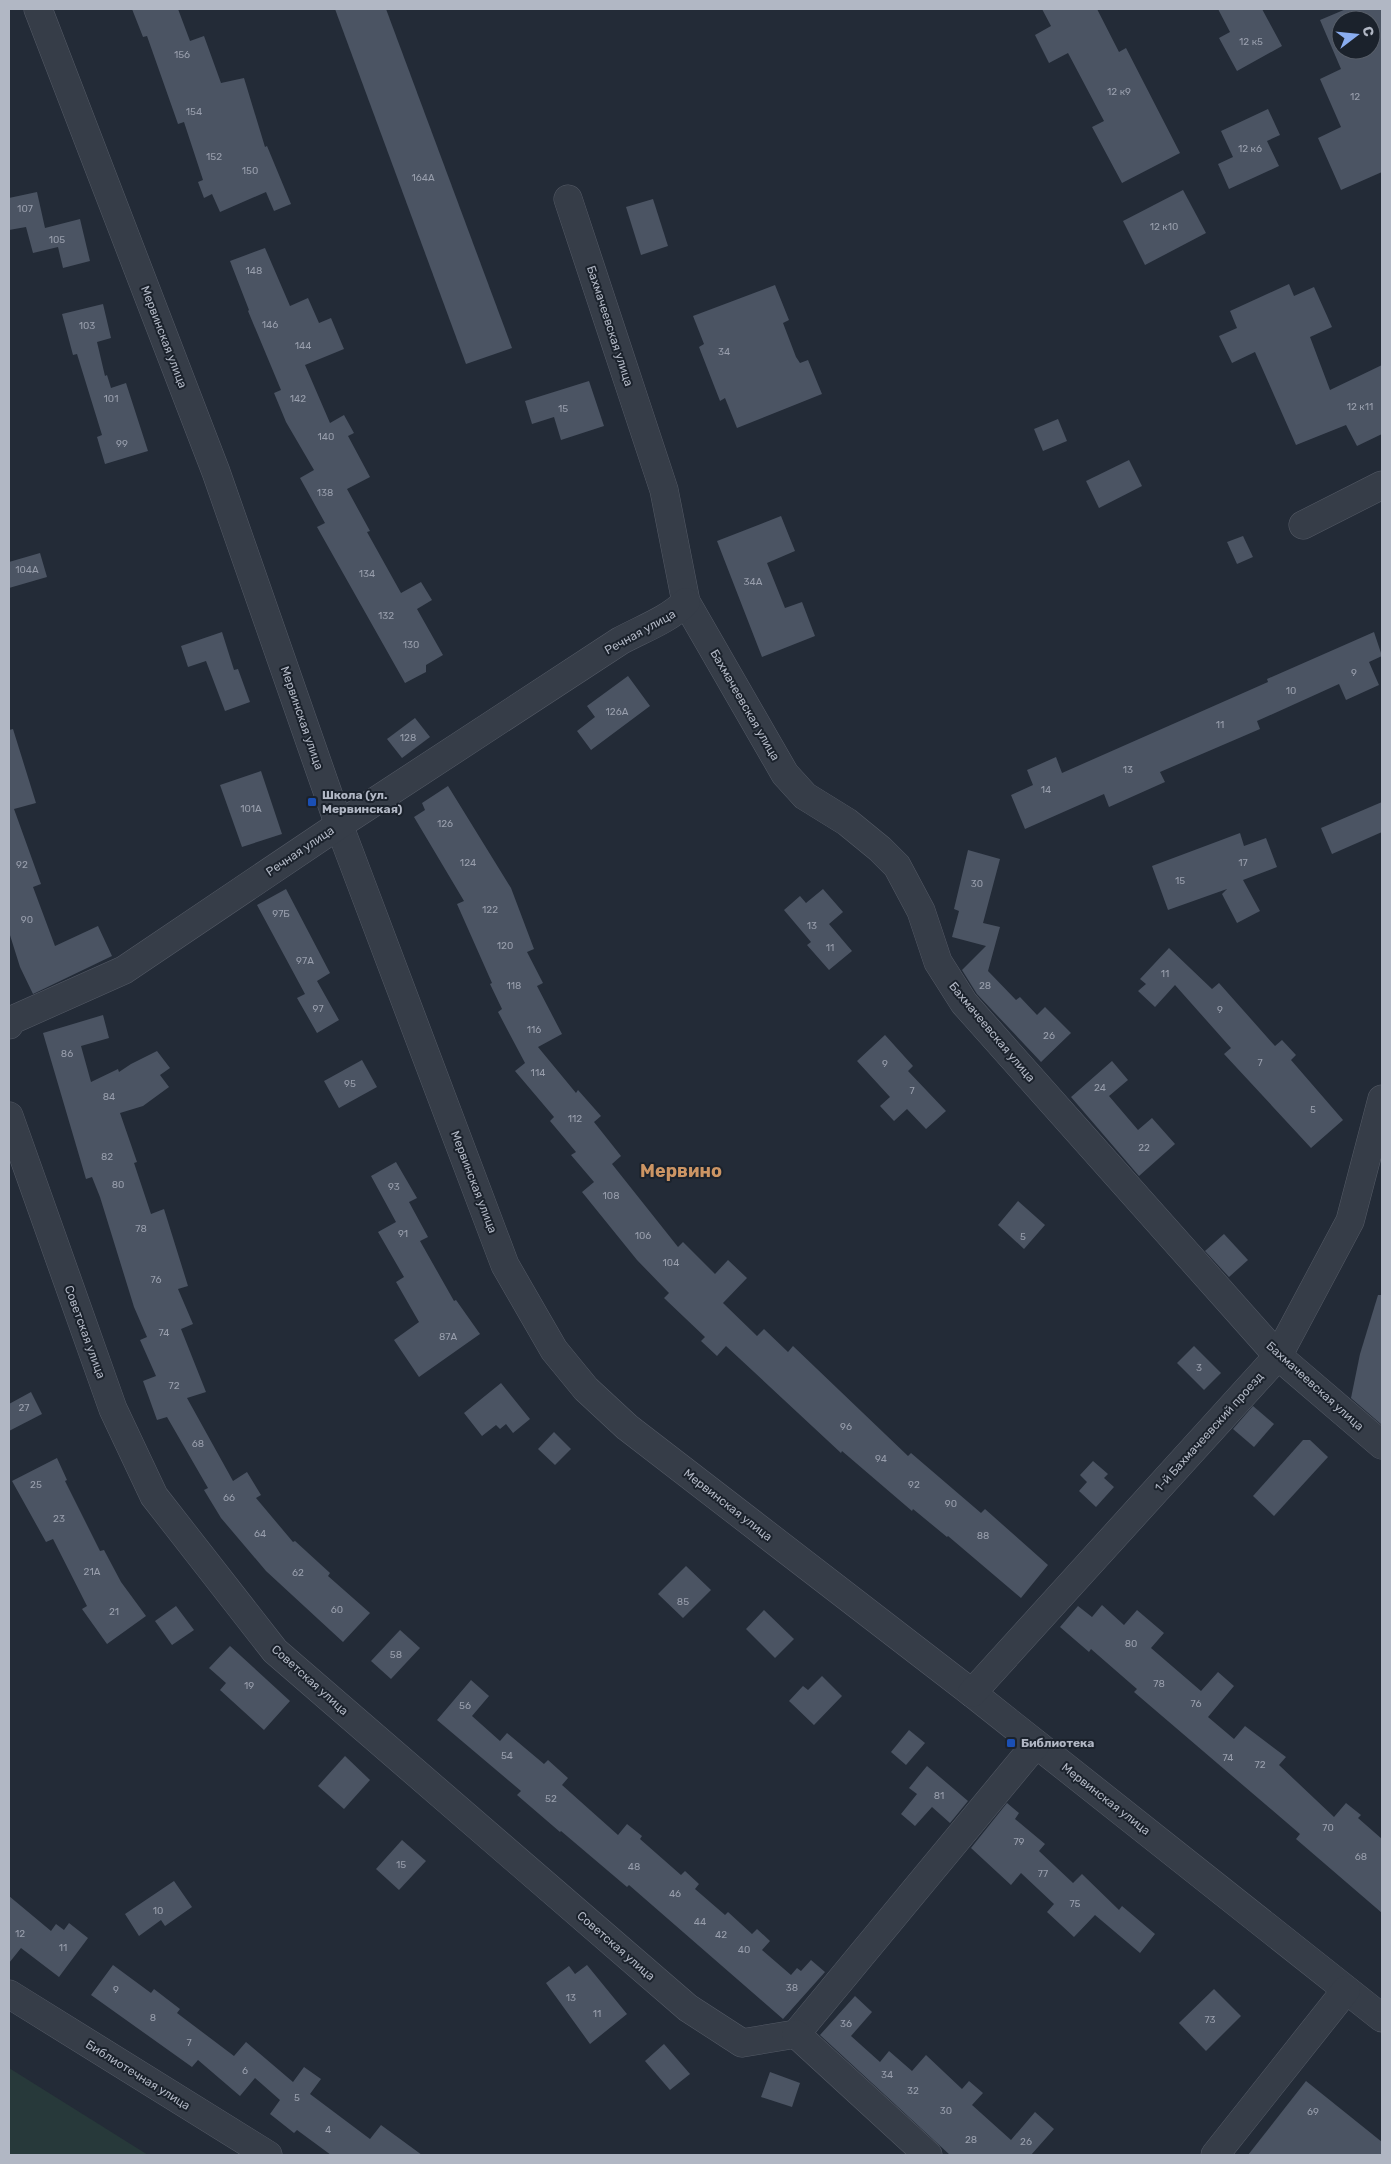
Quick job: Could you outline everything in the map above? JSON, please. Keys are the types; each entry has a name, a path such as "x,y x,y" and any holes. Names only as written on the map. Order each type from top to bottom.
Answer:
{"street":[{"name":"Мервинская улица","path":"38,9 216,472 339,825 505,1265 554,1350 586,1389 627,1427 972,1693 1382,2018"},
{"name":"Бахмачеевская улица","path":"568,199 664,490 686,602 785,774 805,796 847,822 880,848 897,866 921,911 938,962 964,1003 1278,1356 1382,1445"},
{"path":"1303,525 1382,485"},
{"name":"Речная улица","path":"9,1025 12,1020 124,970 339,825 620,641 673,615 686,602"},
{"name":"1-й Бахмачеевский проезд","path":"972,1693 1278,1356 1350,1221 1382,1099"},
{"name":"Советская улица","path":"9,1116 114,1409 154,1496 275,1650 688,2008 742,2043 796,2034"},
{"path":"928,2155 796,2034 1036,1744"},
{"path":"1214,2155 1346,1990"},
{"name":"Библиотечная улица","path":"9,1994 268,2155"}],"shaded area":[{"path":"9,2068 148,2155 9,2155"}],"building":[{"path":"132,9 178,9 190,41 204,36 221,83 244,78 265,147 267,146 291,204 274,211 266,192 220,212 212,194 204,198 198,182 203,180 184,122 178,124 147,36 143,37"},
{"path":"335,9 386,9 512,348 466,364"},
{"path":"1042,9 1097,9 1119,52 1126,48 1180,153 1122,183 1092,127 1104,121 1068,53 1049,63 1035,35 1051,26"},
{"path":"1218,9 1262,9 1282,46 1237,71 1219,38 1230,32"},
{"path":"1382,9 1382,172 1341,190 1318,138 1341,127 1320,79 1341,69 1337,60 1381,60 1381,10 1344,10"},
{"path":"1331,15 1331,46 1320,20"},
{"path":"1268,109 1280,135 1267,141 1279,166 1229,189 1218,164 1233,157 1221,131"},
{"path":"1183,190 1206,233 1145,265 1123,221"},
{"path":"37,192 45,228 80,219 90,261 63,268 58,247 33,253 26,227 9,230 9,198"},
{"path":"653,199 668,246 641,255 626,207"},
{"path":"265,248 290,306 308,298 319,323 331,318 344,349 305,365 330,423 344,415 354,433 348,436 370,477 347,489 370,531 367,532 401,593 421,582 432,600 417,609 443,655 426,665 426,672 405,683 317,527 325,523 300,478 314,470 286,422 274,393 281,390 248,311 230,261"},
{"path":"1289,284 1294,296 1314,287 1332,327 1310,337 1330,390 1382,365 1382,434 1357,446 1346,425 1296,445 1255,352 1232,363 1219,336 1237,328 1230,311"},
{"path":"775,285 789,320 783,323 796,357 800,363 808,360 822,394 737,428 725,398 720,401 699,347 704,344 693,316"},
{"path":"103,304 111,338 97,342 105,376 107,375 111,388 126,383 148,451 105,464 97,437 102,435 77,354 73,355 62,314"},
{"path":"589,381 604,426 561,440 554,417 532,424 525,401"},
{"path":"1058,419 1067,441 1043,451 1034,429"},
{"path":"1129,460 1142,486 1099,508 1086,481"},
{"path":"781,516 795,551 767,563 785,608 802,602 815,636 762,657 717,541"},
{"path":"1243,536 1253,557 1237,564 1227,542"},
{"path":"40,553 47,577 9,588 9,562"},
{"path":"222,632 234,670 238,669 250,702 225,711 206,661 188,667 181,646"},
{"path":"1374,632 1382,656 1369,662 1379,685 1346,700 1339,684 1257,721 1260,729 1160,772 1165,782 1109,807 1104,794 1025,829 1011,795 1033,785 1027,770 1056,757 1062,773 1268,682 1267,679"},
{"path":"628,676 650,706 591,750 577,731 595,717 587,706"},
{"path":"415,718 430,737 402,758 387,739"},
{"path":"13,729 36,803 14,809 41,884 33,887 55,946 98,926 112,956 33,994 20,967 9,932 9,730"},
{"path":"261,771 282,834 242,847 220,785"},
{"path":"448,786 511,888 534,949 527,952 543,983 537,986 562,1034 538,1047 576,1093 578,1090 601,1116 594,1122 621,1156 612,1164 678,1247 683,1242 715,1274 728,1260 747,1278 723,1303 757,1336 764,1329 788,1352 793,1346 908,1456 911,1453 981,1513 985,1509 1048,1565 1021,1598 948,1536 913,1509 912,1511 842,1451 841,1453 726,1346 717,1356 701,1341 705,1337 664,1298 669,1293 637,1260 582,1192 594,1182 571,1155 576,1152 550,1121 554,1117 515,1071 525,1063 498,1012 502,1009 457,904 464,901 414,817 425,810 422,803"},
{"path":"1382,802 1382,832 1332,854 1321,828"},
{"path":"1240,833 1244,846 1266,838 1277,867 1243,880 1260,911 1237,923 1222,894 1227,889 1168,910 1152,866"},
{"path":"968,850 1000,859 983,923 1000,927 988,971 1016,1000 1020,997 1037,1015 1045,1007 1071,1033 1041,1062 977,994 962,970 986,946 952,937 959,911 954,909"},
{"path":"286,889 330,973 317,981 339,1020 317,1033 297,998 305,994 257,905"},
{"path":"823,889 843,912 829,924 852,951 829,970 807,945 811,942 784,910 800,896 806,903"},
{"path":"1169,948 1212,989 1219,983 1275,1046 1282,1040 1296,1055 1291,1060 1343,1120 1311,1148 1224,1054 1231,1048 1175,985 1155,1007 1138,991 1146,984 1140,979"},
{"path":"103,1015 109,1038 81,1046 91,1082 118,1069 119,1072 157,1051 170,1068 160,1075 169,1087 143,1106 120,1113 137,1162 134,1163 151,1214 164,1209 188,1286 178,1289 193,1324 181,1329 206,1392 187,1398 233,1481 247,1472 261,1495 256,1498 293,1542 295,1541 330,1573 328,1576 370,1613 343,1642 266,1571 221,1518 204,1490 208,1488 167,1417 157,1420 143,1381 156,1376 140,1340 147,1337 134,1307 100,1197 92,1177 86,1179 43,1033"},
{"path":"885,1035 913,1066 908,1071 946,1111 926,1129 907,1109 894,1121 880,1106 890,1097 857,1061"},
{"path":"362,1060 377,1087 339,1108 324,1081"},
{"path":"1112,1061 1128,1080 1109,1096 1138,1130 1152,1118 1175,1144 1139,1176 1071,1097"},
{"path":"396,1162 417,1198 409,1202 428,1237 420,1241 454,1301 456,1300 480,1334 419,1377 394,1340 419,1322 396,1282 404,1277 378,1232 396,1222 371,1176"},
{"path":"1018,1201 1045,1225 1024,1249 998,1225"},
{"path":"1224,1234 1248,1260 1229,1277 1205,1251"},
{"path":"1378,1295 1382,1295 1382,1425 1351,1398 1360,1354"},
{"path":"1194,1346 1221,1373 1204,1390 1177,1363"},
{"path":"501,1383 530,1419 513,1433 506,1424 500,1429 496,1425 482,1436 464,1413"},
{"path":"31,1392 42,1414 9,1431 9,1404"},
{"path":"1253,1406 1274,1424 1254,1447 1233,1429"},
{"path":"554,1432 571,1449 555,1465 538,1449"},
{"path":"1303,1440 1310,1440 1328,1457 1274,1516 1253,1496"},
{"path":"57,1458 67,1480 65,1481 100,1551 104,1550 121,1582 146,1616 107,1644 82,1609 87,1606 53,1539 46,1542 12,1481"},
{"path":"1093,1461 1108,1474 1104,1478 1114,1487 1096,1507 1079,1491 1087,1482 1080,1475"},
{"path":"686,1566 711,1590 683,1618 658,1594"},
{"path":"1102,1605 1124,1625 1137,1610 1164,1633 1151,1648 1201,1691 1218,1672 1234,1686 1208,1717 1234,1739 1245,1726 1286,1757 1279,1765 1334,1817 1346,1803 1361,1815 1358,1818 1382,1839 1382,1913 1296,1839 1300,1834 1134,1692 1137,1689 1091,1649 1089,1652 1060,1627 1078,1606 1092,1617"},
{"path":"176,1606 194,1630 172,1645 155,1621"},
{"path":"764,1610 794,1639 775,1658 746,1629"},
{"path":"400,1630 420,1648 391,1679 371,1661"},
{"path":"230,1646 290,1701 264,1730 220,1690 226,1683 209,1668"},
{"path":"822,1676 842,1696 814,1725 789,1701 803,1686 808,1690"},
{"path":"471,1680 489,1696 472,1716 500,1741 507,1733 544,1764 548,1760 568,1778 562,1785 618,1835 627,1824 642,1836 640,1839 681,1875 685,1871 699,1884 695,1889 725,1915 728,1912 752,1934 757,1929 770,1941 762,1950 791,1975 797,1968 801,1971 811,1960 825,1972 783,2019 629,1885 627,1887 517,1795 521,1791 437,1720"},
{"path":"909,1730 925,1743 906,1765 891,1752"},
{"path":"345,1756 370,1780 344,1809 318,1786"},
{"path":"927,1766 968,1801 950,1823 932,1807 915,1826 901,1814 917,1794 909,1788"},
{"path":"1007,1803 1019,1813 1015,1819 1045,1844 1039,1851 1073,1883 1082,1874 1119,1910 1122,1906 1155,1934 1140,1953 1095,1915 1074,1937 1047,1912 1054,1904 1021,1873 1011,1885 971,1848"},
{"path":"402,1840 426,1861 399,1890 376,1869"},
{"path":"174,1881 192,1907 165,1926 161,1920 139,1936 125,1914"},
{"path":"9,1896 51,1931 56,1924 64,1930 69,1923 88,1938 59,1977 21,1948 9,1963"},
{"path":"113,1965 151,1993 154,1989 180,2009 177,2013 234,2056 246,2042 293,2082 304,2067 321,2079 310,2094 370,2139 381,2125 422,2155 331,2155 297,2130 294,2133 270,2114 280,2100 255,2078 240,2096 198,2060 192,2067 91,1995"},
{"path":"587,1965 627,2014 590,2044 546,1983 569,1966 575,1974"},
{"path":"1214,1989 1241,2016 1206,2051 1179,2023"},
{"path":"855,1996 872,2012 851,2036 880,2062 889,2051 912,2071 926,2055 962,2089 969,2081 983,2093 972,2105 1011,2140 1035,2112 1054,2129 1031,2155 950,2155 820,2035"},
{"path":"664,2044 690,2074 670,2090 645,2061"},
{"path":"770,2072 800,2083 792,2107 761,2097"},
{"path":"1306,2081 1382,2142 1382,2155 1248,2155"}],"place":[{"name":"Школа (ул. Мервинская)","path":"312,802"},
{"name":"Библиотека","path":"1011,1743"}],"district":[{"name":"Мервино","path":"681,1171"}]}
